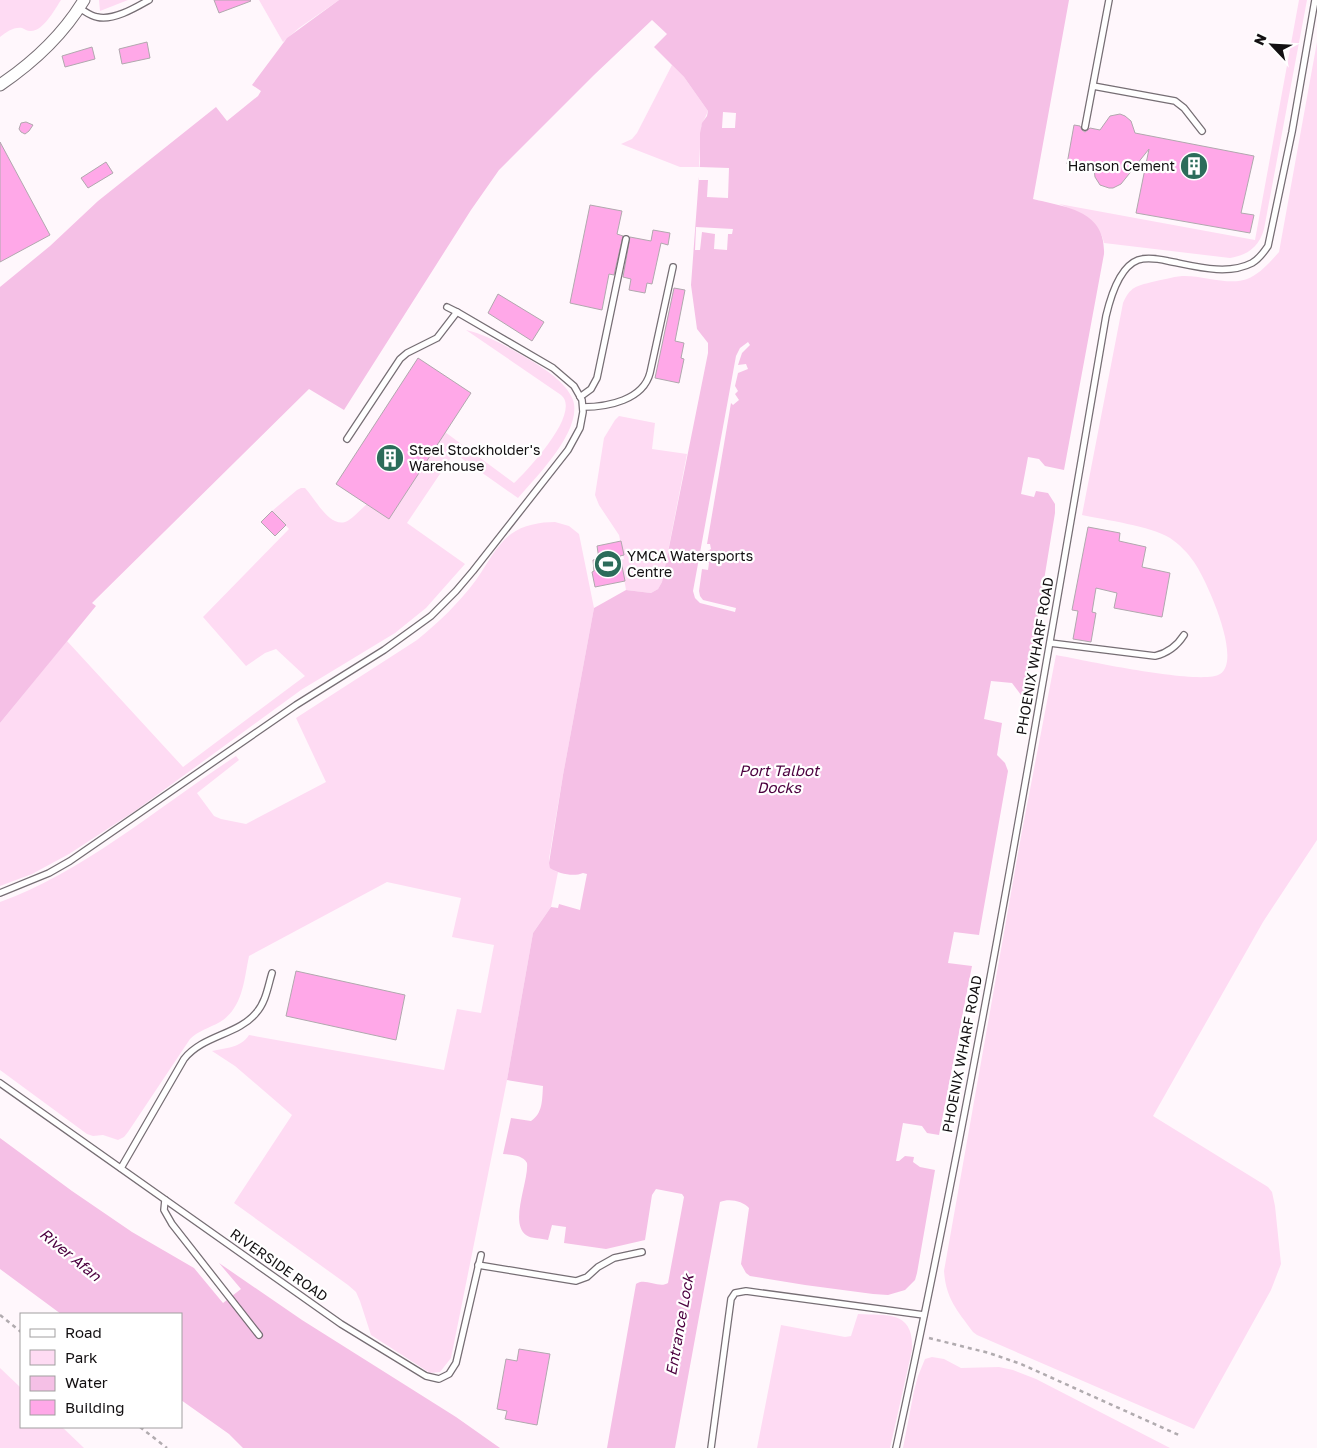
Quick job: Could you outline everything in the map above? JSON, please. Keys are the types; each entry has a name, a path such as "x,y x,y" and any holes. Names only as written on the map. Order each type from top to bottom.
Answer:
{"street":[{"path":"0,86 56,39 82,4"}],"lane":[{"path":"82,4 93,16 103,18 126,11 149,0"},
{"path":"1085,127 1109,0"},
{"name":"PHOENIX WHARF ROAD","path":"896,1448 945,1214 1050,643 1106,316 1112,294 1127,269 1138,260 1156,259 1210,268 1238,267 1252,263 1268,246 1278,206 1315,0"},
{"path":"1093,86 1175,101 1184,108 1202,131"},
{"path":"580,397 591,389 597,378 626,239"},
{"path":"583,406 598,406 621,400 636,394 645,386 650,373 673,267"},
{"path":"0,893 49,873 70,861 296,705 384,650 431,616 473,571 562,458 580,428 583,406 580,397 568,379 553,368 447,307"},
{"path":"347,440 400,359 407,352 437,338 457,312"},
{"path":"1050,643 1155,656 1168,652 1175,647 1184,635"},
{"path":"121,1168 189,1052 253,1017 264,1000 272,972"},
{"name":"RIVERSIDE ROAD","path":"0,1083 341,1324 426,1376 439,1379 449,1374 456,1363 481,1255"},
{"path":"165,1200 164,1210 172,1224 259,1335"},
{"path":"478,1266 576,1281 588,1277 598,1267 614,1258 642,1252"},
{"path":"711,1448 731,1299 736,1292 746,1291 924,1315"}],"path":[{"path":"0,1315 20,1331"},
{"path":"929,1338 996,1355 1021,1364 1181,1436"},
{"path":"141,1428 167,1448"}],"green space":[{"path":"0,0 61,0 48,19 39,28 30,31 16,28 0,37"},
{"path":"99,0 128,0 100,11"},
{"path":"259,0 339,0 299,28 283,42"},
{"path":"1299,0 1307,0 1264,229 1259,241 1252,249 1242,255 1230,258 1104,243 1102,235 1088,218 1059,204 1255,240"},
{"path":"1317,42 1317,840 1263,922 1153,1116 1268,1187 1272,1192 1275,1206 1281,1264 1271,1290 1194,1429 977,1335 953,1304 947,1289 944,1271 1022,831 1056,655 1141,671 1191,677 1209,677 1220,674 1226,666 1225,637 1214,601 1200,571 1186,552 1170,538 1151,530 1082,515 1123,303 1131,290 1138,286 1174,277 1190,276 1224,281 1247,279 1260,271 1279,252"},
{"path":"672,65 684,77 708,111 701,127 699,167 680,167 621,144 632,139 637,133"},
{"path":"466,330 502,344 552,374 570,394 573,400 574,412 565,439 546,466 518,498 454,453 407,523 465,564 426,608 395,633 301,690 135,811 69,854 32,874 0,886 0,723 67,641 183,767 305,676 276,649 265,653 246,666 203,617 289,529 272,511 297,490 305,488 324,512 336,521 349,520 367,504 389,518 445,432 514,483 541,454 559,427 566,403 561,395"},
{"path":"619,416 655,423 652,449 687,454 662,582 658,589 651,593 626,590 621,560 624,559 619,535 599,505 595,495 604,438"},
{"path":"555,522 569,526 579,534 594,608 549,859 549,863 558,872 551,907 533,933 507,1080 451,1358 440,1372 430,1373 371,1335 356,1292 348,1285 234,1203 292,1115 235,1066 212,1051 242,1043 249,1035 444,1070 457,1009 481,1013 494,945 452,937 461,898 387,882 249,956 244,984 234,1009 220,1022 190,1039 128,1132 118,1140 103,1135 93,1136 87,1134 0,1070 0,902 31,889 92,856 236,756 239,760 197,793 214,816 221,819 246,824 326,782 296,718 417,640 463,597 496,549 511,534 521,528 532,525"},
{"path":"858,1314 897,1318 909,1328 912,1350 890,1448 757,1448 781,1325 845,1337 851,1336"},
{"path":"932,1357 944,1359 961,1368 999,1367 1013,1370 1036,1379 1170,1448 903,1448 918,1376 925,1359"},
{"path":"0,1368 20,1387 20,1428 63,1428 84,1448 0,1448"}],"water":[{"name":"Port Talbot Docks","path":"339,0 1069,0 1033,199 1070,208 1091,219 1103,239 1104,254 1064,470 1045,466 1039,459 1028,457 1021,494 1034,497 1036,491 1048,493 1055,504 1055,513 1025,696 1021,695 1012,683 991,681 984,719 1002,723 997,755 1005,763 1008,771 979,935 954,932 948,963 972,966 939,1135 927,1133 922,1126 903,1123 896,1161 905,1156 914,1157 913,1162 920,1167 935,1170 917,1273 915,1280 905,1290 888,1295 750,1276 741,1264 749,1208 736,1201 727,1200 720,1202 675,1448 607,1448 636,1284 640,1282 660,1285 668,1283 684,1197 682,1194 656,1189 652,1195 645,1240 606,1249 564,1243 566,1227 552,1225 548,1240 531,1237 526,1235 521,1229 519,1221 527,1163 520,1157 503,1154 511,1118 531,1121 538,1114 542,1101 543,1086 507,1080 533,933 551,907 558,908 559,904 580,910 587,874 571,875 562,873 550,868 549,863 563,775 594,608 626,590 651,593 658,589 662,582 708,353 708,343 697,329 691,285 700,163 700,133 702,123 708,111 684,77 654,47 667,34 652,20 499,170 471,210 344,410 309,389 92,603 96,606 0,723 0,287 50,246 98,201 216,107 227,121 258,96 261,91 252,85 287,38"},
{"name":"River Afan","path":"0,1138 132,1232 194,1268 223,1303 241,1289 219,1263 302,1320 456,1417 500,1448 243,1448 229,1434 182,1401 182,1313 60,1313 0,1269"}],"pier":[{"path":"723,112 736,113 735,128 722,128"},
{"path":"699,167 729,168 728,198 707,197 708,180 699,180"},
{"path":"696,227 733,229 732,234 728,234 727,250 714,249 715,234 702,232 700,250 695,250"},
{"path":"748,342 750,345 742,353 738,365 746,364 748,369 738,373 735,386 738,391 735,394 739,400 733,405 731,403 707,544 710,544 711,549 706,552 704,561 709,563 708,570 702,569 699,591 703,600 736,608 735,612 700,603 695,598 693,591 736,356 740,348"}],"building":[{"path":"214,0 250,0 251,1 219,13"},
{"path":"147,42 150,58 122,64 119,49"},
{"path":"92,47 95,59 65,67 62,56"},
{"path":"1120,114 1131,121 1135,133 1254,156 1241,213 1254,215 1250,233 1136,213 1149,149 1121,184 1113,188 1100,185 1095,177 1094,169 1067,164 1074,125 1080,126 1085,132 1090,128 1100,130 1110,116"},
{"path":"26,122 33,125 25,134 19,129 21,123"},
{"path":"0,142 50,235 0,262"},
{"path":"106,162 113,173 88,188 81,178"},
{"path":"590,205 622,211 617,234 623,236 614,275 609,274 602,310 570,303"},
{"path":"653,230 670,233 668,245 661,243 652,284 647,283 645,293 629,290 631,279 623,277 630,237 651,241"},
{"path":"674,288 685,290 675,341 684,343 681,358 684,359 679,383 655,378"},
{"path":"498,294 544,322 532,341 488,313"},
{"name":"Steel Stockholder's Warehouse","path":"418,358 471,393 389,519 336,484"},
{"path":"272,511 286,525 275,536 261,522"},
{"path":"1088,527 1120,533 1119,541 1146,547 1142,567 1170,573 1162,617 1114,608 1117,593 1096,588 1092,612 1096,613 1091,642 1073,639 1078,611 1072,610"},
{"name":"YMCA Watersports Centre","path":"621,541 624,555 620,556 625,581 595,587 592,572 594,571 593,560 599,559 597,546"},
{"path":"296,971 405,995 396,1040 286,1016"},
{"path":"519,1349 550,1354 537,1425 505,1419 507,1411 497,1409 506,1359 517,1361"}],"place":[{"name":"Hanson Cement","path":"1194,166"},
{"name":"Steel Stockholder's Warehouse","path":"390,458"},
{"name":"YMCA Watersports Centre","path":"608,564"}],"water label":[{"name":"Entrance Lock","path":"680,1325"}]}
